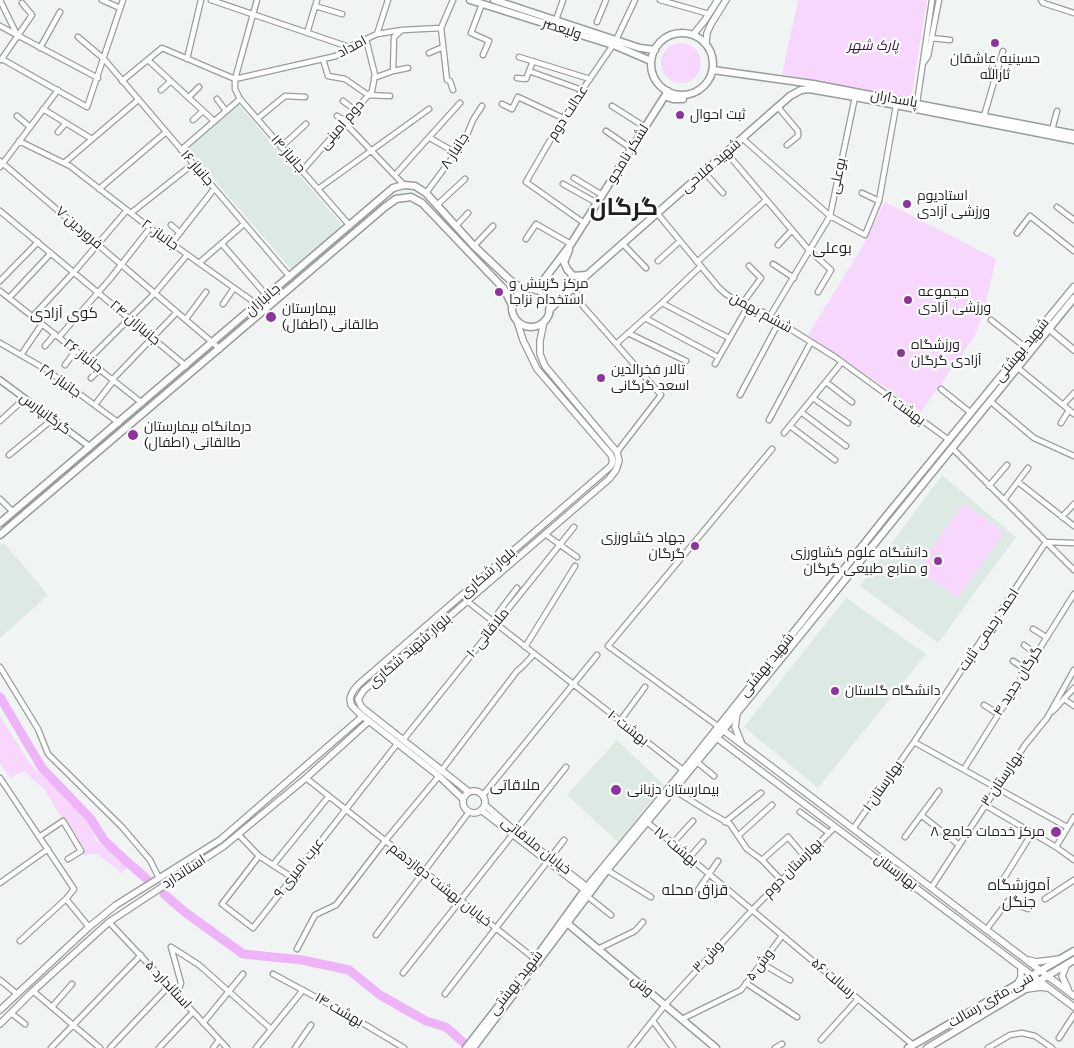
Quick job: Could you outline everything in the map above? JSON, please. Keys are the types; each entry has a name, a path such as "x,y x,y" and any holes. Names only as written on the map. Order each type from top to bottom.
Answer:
{"main road":[{"name":"ولیعصر","path":"470,0 614,42 654,50"},
{"name":"ولیعصر","path":"496,0 614,42 651,61"},
{"path":"693,34 718,0"},
{"path":"706,43 707,33 711,24 726,0"},
{"path":"683,33 693,34 706,43 711,51 714,70 706,84 693,93 683,95 666,94 654,77 651,61 654,50 660,42 673,34 683,33"},
{"name":"پاسداران","path":"714,70 788,80 1074,134"},
{"path":"788,80 791,86 790,96"},
{"name":"پاسداران","path":"809,89 1074,140"},
{"name":"شهید فلاحی","path":"549,310 587,274 790,96 801,90 809,89"},
{"name":"لشکر نامجو","path":"536,290 571,244 666,94"},
{"path":"404,185 414,186 426,194 474,246 511,281 524,290 536,290 547,299 549,310 544,321 540,341 540,354 545,366 617,452"},
{"name":"جانبازان","path":"0,523 393,188 404,185"},
{"name":"جانبازان","path":"0,535 396,199 411,197 422,203 504,290 512,305"},
{"path":"571,244 564,262 567,269 573,276 587,274"},
{"path":"324,248 330,254"},
{"path":"487,272 494,265"},
{"name":"شهید بهشتی","path":"466,1048 683,770 721,729 872,534 1074,287"},
{"path":"524,290 516,297 512,305 513,314 517,321 522,325 531,326 544,321"},
{"name":"شهید بهشتی","path":"721,729 737,713 1074,298"},
{"name":"بلوار شکاری","path":"400,742 369,721 351,705 350,698 353,690 604,473 612,461 607,451 537,368 523,340 517,321"},
{"path":"1048,330 1074,350"},
{"name":"بلوار شهید شکاری","path":"371,715 361,706 358,699 360,695 610,479 619,461 617,452"},
{"path":"48,483 54,490"},
{"path":"872,534 879,538"},
{"path":"532,535 538,541"},
{"path":"737,713 735,727 742,744"},
{"name":"بلوار شکاری","path":"371,715 400,742 440,774 469,792"},
{"name":"استاندارد","path":"0,1010 89,927 116,905 220,840 363,716"},
{"name":"استاندارد","path":"0,1024 33,991 109,922 239,835 369,721"},
{"path":"354,724 360,730"},
{"name":"بهارستان","path":"721,729 1072,994"},
{"name":"شهید بهشتی","path":"473,1048 567,923 588,891 697,762 714,737"},
{"name":"بهارستان","path":"714,737 1074,1007"},
{"name":"بلوار شکاری","path":"440,774 463,799"},
{"path":"476,791 483,795 483,808 476,813 469,812 464,808 463,799 469,792 476,791"},
{"path":"817,814 823,806"},
{"name":"خیابان ملاقاتی","path":"483,808 588,891"},
{"name":"وش","path":"567,923 716,1048"},
{"path":"977,933 984,928"},
{"name":"سی متری رسالت","path":"927,1048 1025,989 1041,971 1074,951"},
{"path":"1026,959 1036,962 1061,959"},
{"name":"سی متری رسالت","path":"911,1046 1017,986 1036,978 1048,976 1074,960"},
{"path":"1068,964 1062,976 1072,994"},
{"path":"1017,986 1021,977 1021,966"},
{"path":"1025,989 1041,987 1050,989"}],"street":[{"path":"0,0 18,37"},
{"path":"102,0 120,8"},
{"path":"22,3 32,15 1,60 58,90 87,108 123,0"},
{"path":"187,59 201,0"},
{"path":"211,0 349,47"},
{"path":"122,81 162,48 234,79 257,0"},
{"path":"307,33 317,0"},
{"path":"377,34 388,0"},
{"path":"453,0 441,28 447,80 450,81 453,90"},
{"path":"556,20 563,0"},
{"path":"597,22 606,0"},
{"name":"عدالت دوم","path":"584,223 526,182 563,118 614,42 635,0"},
{"path":"660,0 709,14"},
{"path":"926,55 932,0"},
{"path":"917,103 923,63 931,38 939,0"},
{"path":"1041,0 1044,3 1074,13"},
{"path":"482,4 471,33 489,41 482,55"},
{"path":"315,6 342,14"},
{"path":"40,48 60,12"},
{"path":"0,26 98,78"},
{"name":"امداد","path":"234,79 336,56 349,47 377,34 402,30 441,28"},
{"path":"393,70 392,51 394,37 402,30"},
{"name":"جانباز ۱۶","path":"78,37 104,59 290,277"},
{"path":"931,38 950,40"},
{"path":"366,39 375,77 393,70 408,68"},
{"path":"429,53 443,47"},
{"path":"984,116 1003,51"},
{"path":"520,57 590,79"},
{"path":"323,59 328,76 345,79 368,95 390,96"},
{"path":"148,60 214,121"},
{"path":"517,78 526,79 533,61"},
{"path":"529,71 582,90"},
{"name":"دوم امینی","path":"302,171 372,91 375,77"},
{"name":"جانباز ۱۴","path":"234,79 235,89 240,100 350,226"},
{"path":"161,90 171,81"},
{"path":"189,97 199,87"},
{"path":"1,163 58,90"},
{"path":"257,119 285,96 305,97"},
{"path":"502,104 512,109 518,97 563,118"},
{"name":"بوعلی","path":"770,316 830,216 855,97"},
{"path":"217,99 226,111"},
{"path":"64,163 138,100"},
{"path":"181,150 240,100"},
{"path":"342,101 355,110"},
{"path":"394,175 430,138 460,103"},
{"name":"جانباز ۸","path":"426,194 464,142 473,120 482,106"},
{"path":"612,106 645,127"},
{"path":"742,138 830,216 865,235 879,201 896,106"},
{"path":"778,107 798,131 798,136 787,145"},
{"path":"44,109 92,139"},
{"path":"318,189 429,109"},
{"path":"194,120 203,111"},
{"path":"1052,130 1057,111"},
{"path":"17,116 30,127"},
{"path":"337,116 345,122 404,185"},
{"path":"58,132 66,123"},
{"path":"281,147 306,124"},
{"path":"99,189 166,132"},
{"path":"606,132 632,149"},
{"path":"430,138 456,153"},
{"name":"۲۰ جانباز","path":"20,141 70,166 171,244 258,305"},
{"path":"726,152 808,250 831,270 818,292"},
{"name":"فروردین ۷","path":"1,163 220,349"},
{"path":"33,316 129,212 193,164"},
{"path":"704,172 724,193"},
{"path":"574,178 602,195"},
{"path":"436,205 465,179"},
{"path":"563,184 597,203"},
{"path":"171,244 214,189"},
{"path":"862,193 879,201"},
{"path":"616,344 662,303 699,264 766,200"},
{"path":"1057,207 1074,220"},
{"name":"جانبازان ۲۴","path":"0,211 186,366"},
{"path":"456,226 468,213"},
{"name":"ششم بهمن","path":"657,213 719,288 742,304 780,322 860,375"},
{"path":"1017,233 1030,216 1074,250"},
{"path":"199,263 244,224"},
{"path":"526,239 536,224 571,244"},
{"path":"171,225 180,233"},
{"path":"474,246 493,226"},
{"path":"44,346 79,314 110,279 150,228"},
{"path":"778,245 792,230"},
{"path":"658,261 680,241"},
{"path":"0,280 38,242"},
{"path":"222,244 268,296"},
{"path":"622,244 646,268"},
{"path":"9,298 51,253"},
{"path":"88,360 155,293 187,255"},
{"path":"773,264 794,278"},
{"path":"742,304 761,278 749,266"},
{"path":"574,286 582,305 661,395 617,452"},
{"path":"223,304 234,288"},
{"name":"جانباز ۲۶","path":"0,291 142,403"},
{"path":"186,319 206,292"},
{"path":"662,303 729,338"},
{"path":"715,364 748,306"},
{"path":"97,402 113,380 177,312"},
{"path":"645,318 718,357"},
{"path":"991,320 1024,347"},
{"path":"740,395 780,322"},
{"path":"21,355 42,324"},
{"path":"628,333 686,361"},
{"path":"769,420 811,342"},
{"name":"جانباز ۲۸","path":"0,343 46,370 119,423"},
{"path":"65,365 76,350"},
{"path":"784,434 842,362"},
{"path":"1018,368 1074,414"},
{"path":"91,378 100,369"},
{"name":"۸ بهشت","path":"860,375 949,440"},
{"name":"گرگانپارس","path":"0,380 90,447"},
{"path":"826,382 852,402"},
{"path":"942,389 971,413"},
{"path":"1063,405 1074,393"},
{"path":"0,421 25,398"},
{"path":"813,398 848,423"},
{"path":"990,401 1034,438 1074,456"},
{"path":"1061,423 1069,410"},
{"path":"801,412 846,446"},
{"path":"9,456 53,420"},
{"path":"790,426 835,460"},
{"path":"952,448 1074,570"},
{"path":"721,729 608,646 772,449"},
{"path":"989,486 1007,465"},
{"path":"1004,500 1028,468"},
{"path":"1018,482 1074,526"},
{"path":"0,499 13,512"},
{"path":"1062,517 1074,504"},
{"name":"۱۰ ملاقاتی","path":"346,809 574,527 493,622"},
{"path":"546,534 577,557"},
{"path":"1046,542 1074,543"},
{"name":"احمد رحیمی ثابت","path":"914,742 1046,542"},
{"path":"525,647 575,566"},
{"path":"493,622 517,588"},
{"name":"گرگان جدید ۴","path":"964,769 1074,594"},
{"name":"بهشت ۱۰","path":"467,602 683,770"},
{"path":"1033,629 1046,637"},
{"path":"1024,645 1036,654"},
{"path":"296,949 315,915 336,905 440,774 517,671 534,654"},
{"path":"483,795 597,655"},
{"path":"1013,661 1025,670"},
{"path":"0,667 38,729 48,754 122,827 150,860 159,878"},
{"name":"بهارستان ۳","path":"931,888 1025,745 1047,718 1074,670"},
{"path":"620,721 645,687"},
{"path":"1047,718 1074,688"},
{"path":"1064,699 1074,706"},
{"path":"984,705 998,714"},
{"path":"914,742 1067,827"},
{"name":"۱ بهارستان","path":"853,829 914,742"},
{"path":"697,762 714,776"},
{"path":"403,973 566,767"},
{"path":"0,778 74,889 66,899 20,941"},
{"name":"خیابان بهشت دوازدهم","path":"306,778 535,959"},
{"path":"674,790 730,824 747,849 762,860 781,880"},
{"path":"905,837 939,791"},
{"path":"725,822 761,793"},
{"path":"274,865 329,796"},
{"path":"738,836 772,805"},
{"path":"985,805 1056,847 1074,860"},
{"name":"۹ عرب امیری","path":"259,856 222,904 253,928 346,809"},
{"path":"376,935 469,812"},
{"path":"800,812 829,833"},
{"path":"921,815 959,844"},
{"path":"1056,847 1074,817"},
{"path":"39,837 63,821 80,851 68,859"},
{"path":"672,844 694,821"},
{"name":"بهشت ۱۷","path":"647,822 752,910"},
{"name":"بهارستان دوم","path":"752,910 835,827"},
{"path":"1001,883 1032,833"},
{"path":"239,835 259,856 292,878"},
{"path":"762,860 788,837 805,857"},
{"path":"445,994 550,861 564,840"},
{"path":"689,858 703,842"},
{"path":"0,883 48,850"},
{"path":"698,890 718,861"},
{"path":"607,870 651,897"},
{"path":"1045,899 1074,880"},
{"path":"588,891 611,915"},
{"path":"66,899 89,927"},
{"path":"984,928 1008,902 1028,909"},
{"name":"۵۶ رسالت","path":"752,910 911,1046"},
{"name":"وش ۳","path":"631,1048 665,1005 752,910"},
{"name":"۵ استاندارد","path":"109,922 227,1048"},
{"path":"598,949 635,931 643,922"},
{"name":"وش ۵","path":"682,1019 741,990 782,936"},
{"path":"177,995 181,983 171,947 199,965 272,1029"},
{"path":"51,1048 141,955"},
{"path":"761,963 790,980"},
{"path":"203,1023 243,974"},
{"name":"بهشت ۱۴","path":"273,974 404,1048"},
{"path":"0,980 24,1000"},
{"path":"746,983 796,1017"},
{"path":"52,1007 72,984"},
{"path":"110,1048 169,986"},
{"path":"256,1048 303,990"},
{"path":"33,991 100,1048"},
{"path":"821,1040 858,999"},
{"path":"11,1012 25,1024"},
{"path":"159,1048 193,1012"},
{"path":"1060,1038 1074,1015"},
{"path":"653,1021 673,1048"},
{"path":"294,1048 311,1025"},
{"path":"988,1048 1010,1035 1022,1033 1035,1036 1052,1048"},
{"path":"213,1048 220,1040"},
{"path":"775,1048 782,1044"}],"shaded area":[{"path":"238,104 342,225 291,269 187,148"},
{"name":"دانشگاه علوم کشاورزی و منابع طبیعی گرگان","path":"942,475 1016,537 938,643 860,586"},
{"path":"4,543 48,595 0,638 0,546"},
{"name":"دانشگاه گلستان","path":"846,598 926,654 818,788 744,727"},
{"name":"بیمارستان دزیانی","path":"617,740 664,785 618,842 567,795"}],"green space":[{"name":"پارک شهر","path":"798,0 927,0 911,99 782,74"},
{"path":"685,43 692,46 698,52 701,63 700,71 692,80 685,83 677,83 670,80 662,71 661,59 664,52 673,44"},
{"name":"مجموعه ورزشی آزادی","path":"885,202 996,259 984,312 974,337 921,412 808,335 864,244"},
{"path":"963,504 1004,532 958,598 917,570"},
{"path":"0,716 31,765 91,819 96,841 130,864 122,873 97,854 84,855 44,789 24,771 10,778 0,763"}],"waterway":[{"path":"0,697 42,768 91,819 104,840 147,879"},
{"path":"164,894 186,913 243,954 302,960 349,970 380,995 426,1021 446,1027 464,1043"}],"place":[{"name":"حسینیه عاشقان ثارالله","path":"995,43"},
{"name":"ثبت احوال","path":"680,115"},
{"name":"استادیوم ورزشی آزادی","path":"907,204"},
{"name":"مرکز گزینش و استخدام نزاجا","path":"499,292"},
{"name":"مجموعه ورزشی آزادی","path":"908,300"},
{"name":"بیمارستان طالقانی (اطفال)","path":"271,317"},
{"name":"ورزشگاه آزادی گرگان","path":"901,353"},
{"name":"تالار فخرالدین اسعد گرگانی","path":"601,378"},
{"name":"درمانگاه بیمارستان طالقانی (اطفال)","path":"133,435"},
{"name":"جهاد کشاورزی گرگان","path":"695,546"},
{"name":"دانشگاه علوم کشاورزی و منابع طبیعی گرگان","path":"938,561"},
{"name":"دانشگاه گلستان","path":"835,691"},
{"name":"بیمارستان دزیانی","path":"616,790"},
{"name":"مرکز خدمات جامع ۸","path":"1056,832"}],"district":[{"name":"گرگان","path":"624,208"},
{"name":"بوعلی","path":"832,249"},
{"name":"کوی آزادی","path":"64,314"},
{"name":"ملاقاتی","path":"515,786"},
{"name":"قزاق محله","path":"695,891"},
{"name":"آموزشگاه جنگل","path":"1019,894"}]}
